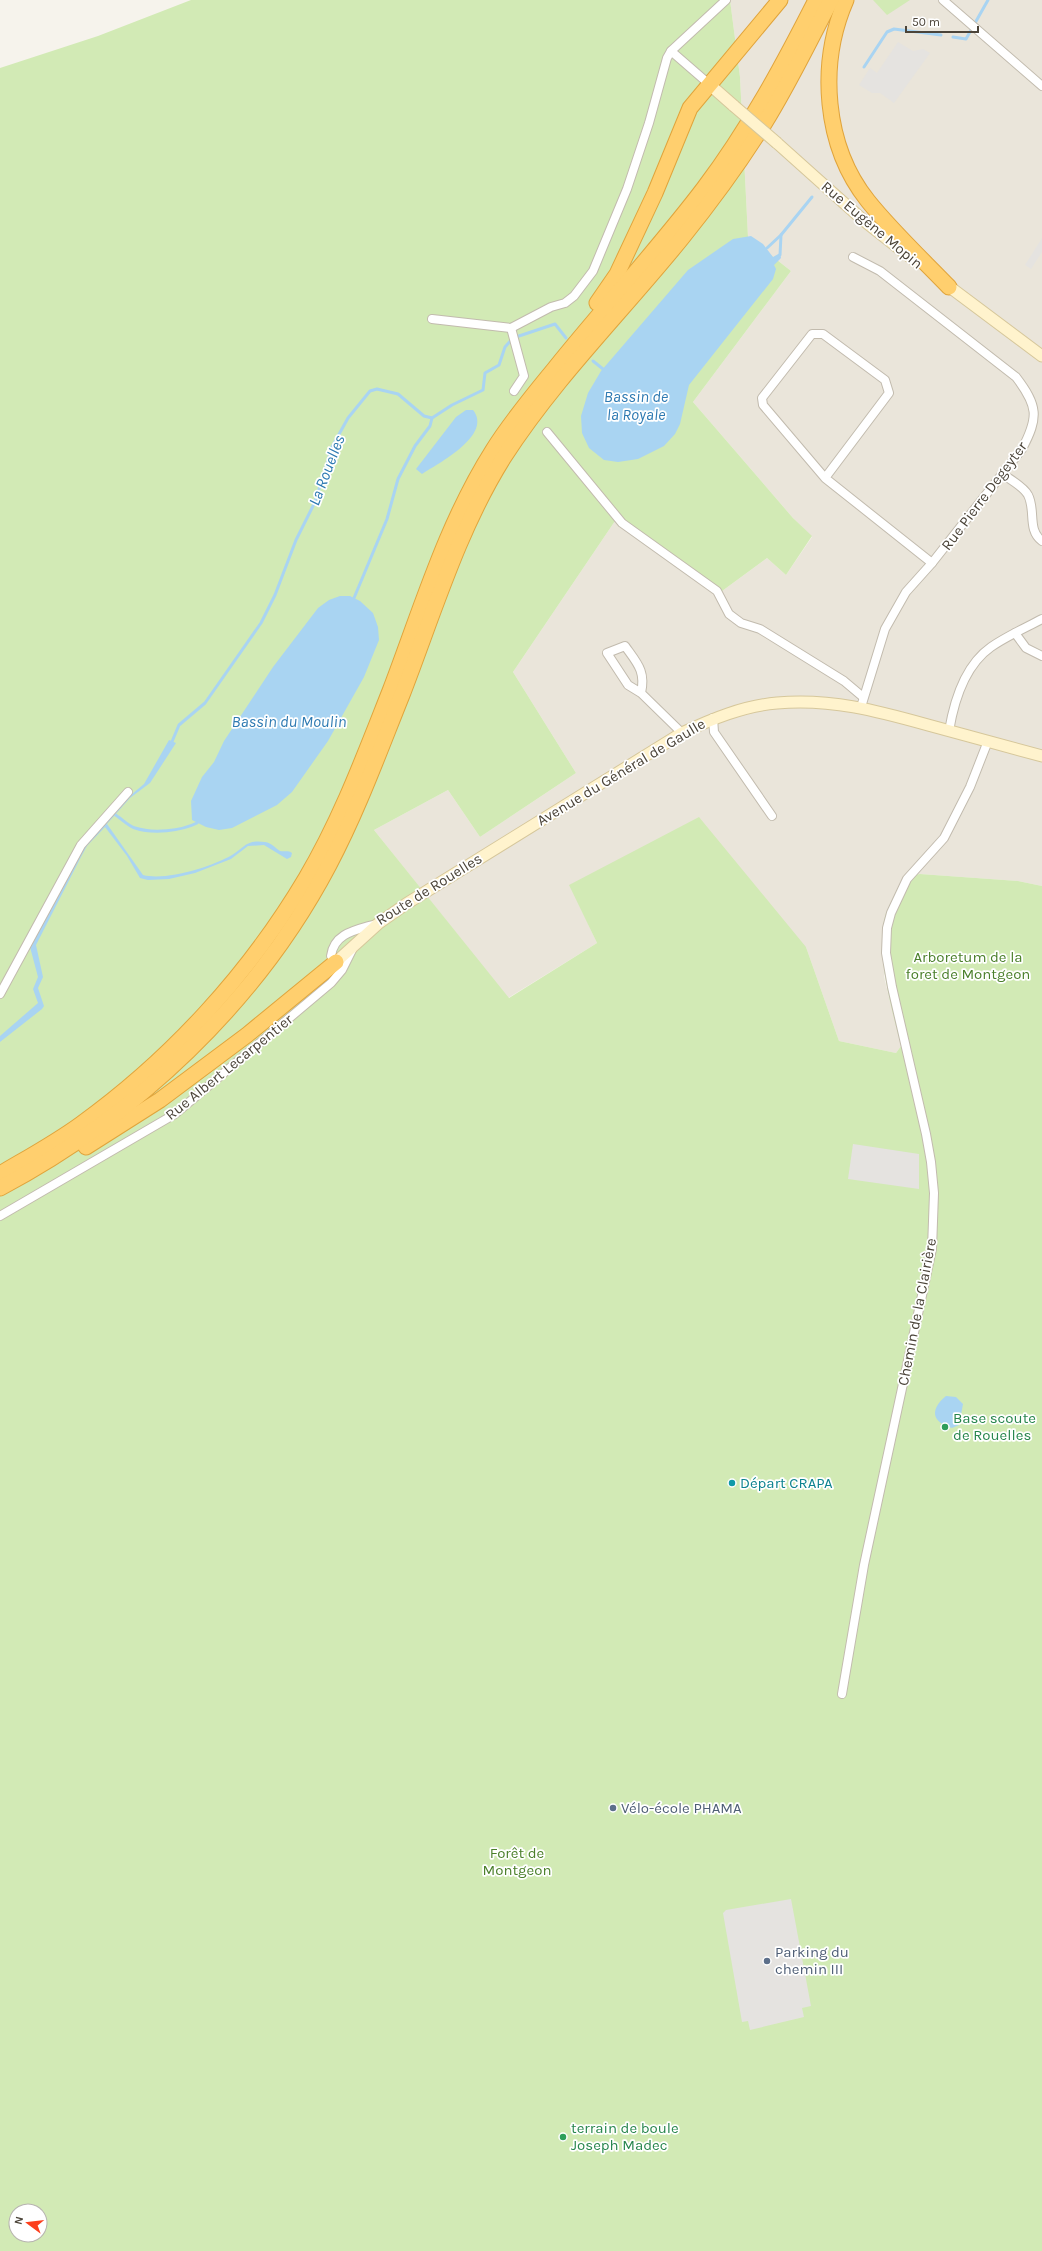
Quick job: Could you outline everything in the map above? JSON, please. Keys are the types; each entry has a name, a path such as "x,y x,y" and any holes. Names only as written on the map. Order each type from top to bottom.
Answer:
{"highway":[{"path":"548,377 617,274 655,193 679,130 690,108 780,0"},
{"path":"0,1174 78,1126 121,1093 154,1064 202,1017 244,968 274,928 306,877 336,821 391,687 447,538 470,490 491,452 512,421 706,186 760,104 816,0"},
{"path":"0,1188 35,1169 121,1110 168,1070 236,999 264,966 298,917 328,867 352,817 403,692 460,543 482,496 502,460 548,397 681,239 728,179 765,122 831,0"},
{"path":"846,0 840,13 831,50 830,65 831,113 838,142 849,171 867,200 905,243 949,287"},
{"path":"0,1192 46,1171 160,1100 339,966"}],"street":[{"path":"432,319 511,328 550,307 566,303 593,271 627,189 649,123 664,66 671,51 726,0"},
{"path":"942,0 1042,86"},
{"path":"671,51 709,84"},
{"name":"Rue Eugène Mopin","path":"709,84 863,220 949,287 1042,356"},
{"name":"Rue Pierre Degeyter","path":"853,257 880,271 951,324 1016,376 1030,394 1035,412 1033,429 1022,449 1004,475 932,563 906,592 885,629 862,702"},
{"path":"511,328 524,376 514,391"},
{"path":"825,478 889,393 885,380 823,334 812,334 762,398 762,405 825,478 932,563"},
{"path":"547,432 622,523 717,591 729,614 741,622 760,629 838,677 862,702"},
{"path":"1004,475 1027,493 1032,505 1033,531 1042,541"},
{"path":"949,731 958,696 970,669 990,648 1042,619"},
{"path":"1015,633 1026,648 1042,656"},
{"path":"641,693 644,682 642,673 625,646 607,653 628,685 641,693 682,733"},
{"name":"Avenue du Général de Gaulle","path":"486,853 682,733 713,718 776,703 811,701 862,702 949,731 1042,756"},
{"path":"713,718 714,732 772,816"},
{"name":"Chemin de la Clairière","path":"842,1694 864,1565 932,1249 934,1193 931,1162 926,1134 901,1032 892,987 886,953 887,928 891,913 907,879 944,838 970,787 988,741"},
{"path":"0,994 81,845 128,792"},
{"name":"Route de Rouelles","path":"339,966 331,956 336,941 342,936 379,923 486,853"},
{"path":"339,966 355,944 379,923"},
{"name":"Rue Albert Lecarpentier","path":"0,1216 175,1114 331,983 339,966"}],"shaded area":[{"path":"730,0 1042,0 1042,886 1018,881 920,874 903,877 884,977 901,1046 896,1053 839,1041 806,947 570,885 597,943 508,998 374,830 448,790 480,837 576,773 513,672 615,521 718,594 767,558 786,575 812,537 793,518 693,402 791,271 748,237 740,77"},
{"path":"898,42 913,51 923,49 930,53 894,103 880,93 872,93 859,85 870,68 877,73"},
{"path":"1042,238 1042,252 1031,269 1025,265"},
{"path":"853,1144 919,1154 919,1189 848,1179"},
{"name":"Parking du chemin III","path":"791,1899 811,2006 802,2008 804,2017 750,2030 748,2021 742,2022 723,1913 726,1910"}],"green space":[{"path":"191,0 730,0 740,77 748,237 791,271 693,402 793,518 812,536 786,575 767,558 718,594 615,521 513,672 576,773 480,837 448,790 374,830 509,998 597,943 569,885 699,817 806,947 839,1041 896,1053 901,1046 889,998 882,944 886,913 903,877 920,874 1018,881 1042,886 1042,2251 0,2251 0,68 98,36"},
{"path":"873,0 910,0 887,15"}],"water":[{"name":"Bassin de la Royale","path":"751,236 763,244 773,257 780,253 781,258 774,265 776,269 773,279 689,385 680,424 675,434 664,446 638,459 618,462 604,460 589,448 582,433 581,416 588,393 601,371 688,270 733,239"},
{"path":"466,410 473,410 477,419 476,429 470,438 451,456 422,474 416,469 456,417"},
{"name":"Bassin du Moulin","path":"340,596 350,596 360,601 373,613 378,627 379,640 364,677 328,741 292,792 277,805 232,828 219,830 206,827 192,820 191,801 202,777 214,762 224,741 273,667 318,608 329,600"},
{"path":"169,740 176,743 150,783 130,798 107,824 143,875 164,876 188,872 223,860 249,843 259,841 270,843 280,851 291,852 291,857 287,859 264,845 248,846 231,859 195,873 169,879 148,880 140,878 127,856 105,827 87,846 36,945 43,977 38,988 44,1006 0,1042 0,1036 38,1003 33,989 38,977 30,947 80,849 120,804 144,784"},
{"path":"946,1396 956,1397 963,1404 959,1425 952,1428 940,1422 935,1415 937,1406"}],"waterway":[{"path":"953,37 966,39 988,0"},
{"path":"864,67 887,32 894,29 941,35"},
{"path":"767,248 781,235 812,197"},
{"path":"780,255 781,235"},
{"name":"La Rouelles","path":"171,744 179,725 205,703 261,623 275,595 296,540 315,502 332,447 348,418 370,391 377,389 398,394 424,416 432,418 452,405 483,390 485,373 499,365 505,347 513,338 555,324 566,338"},
{"path":"593,361 603,369"},
{"path":"354,598 387,519 398,479 415,446 430,426 432,418"},
{"path":"114,814 132,827 150,831 175,830 197,823"}],"place":[{"name":"Base scoute de Rouelles","path":"945,1427"},
{"name":"Départ CRAPA","path":"732,1483"},
{"name":"Vélo-école PHAMA","path":"613,1808"},
{"name":"Parking du chemin III","path":"767,1961"},
{"name":"terrain de boule Joseph Madec","path":"563,2137"}],"park label":[{"name":"Arboretum de la foret de Montgeon","path":"968,966"},
{"name":"Forêt de Montgeon","path":"517,1862"}]}
